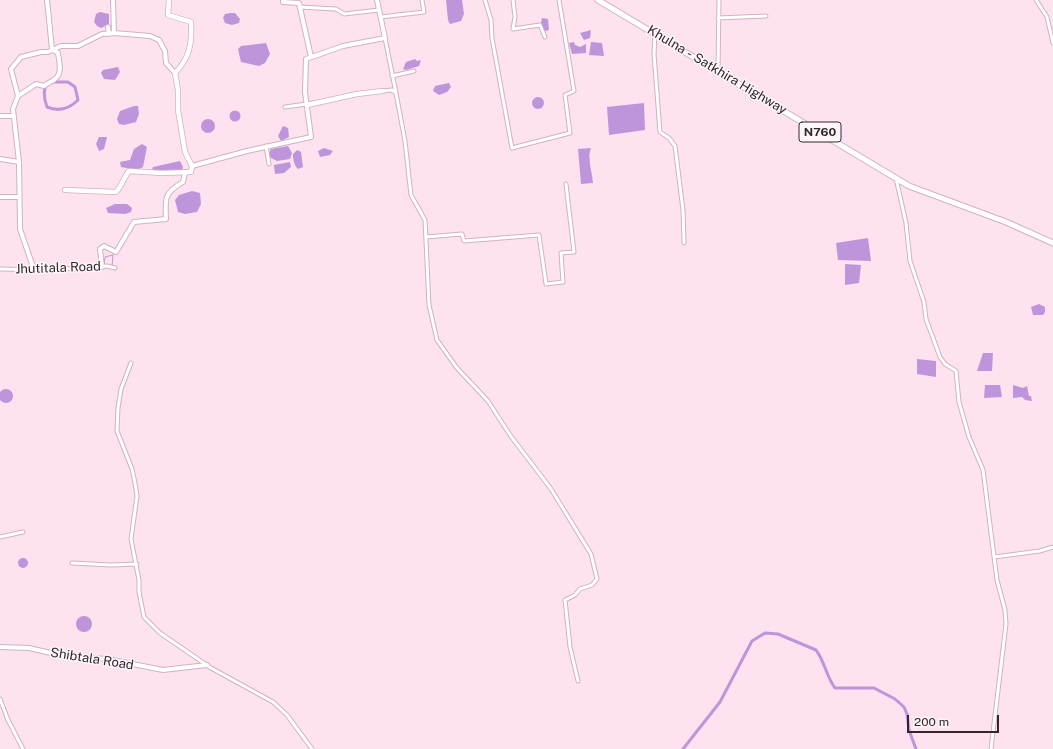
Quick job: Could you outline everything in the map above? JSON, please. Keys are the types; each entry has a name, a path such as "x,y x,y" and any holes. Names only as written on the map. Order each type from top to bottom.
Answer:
{"highway":[{"name":"Khulna - Satkhira Highway","path":"598,0 718,70 909,186 1006,222 1053,243"}],"main road":[{"path":"65,190 116,192 120,188 129,171 191,172 192,166 185,152 178,110 178,90 175,73 186,60 190,51 191,22 168,15 168,0"},
{"path":"307,104 357,94 382,91"}],"street":[{"path":"47,0 52,49"},
{"path":"113,0 114,33"},
{"path":"283,0 283,2 298,3 310,57"},
{"path":"377,0 382,18 405,141 411,195 424,216 429,305 437,340 457,368 488,401 510,435 551,489 591,554 597,580 592,585 580,589 575,595 565,600 570,648 578,681"},
{"path":"382,18 424,12 422,0"},
{"path":"485,0 491,20 494,46 512,148 570,133 565,94 574,91 559,0"},
{"path":"513,0 514,29 540,26 545,37"},
{"path":"718,70 719,0"},
{"path":"1036,0 1047,17 1053,43"},
{"path":"299,7 336,9 344,14 379,10"},
{"path":"718,18 766,16"},
{"path":"108,27 109,34"},
{"path":"18,96 11,69 21,57 41,52 48,52 61,46 78,46 98,36 114,33 150,36 159,40 165,51 166,63 175,73"},
{"path":"655,33 654,54 660,132 670,138 675,146 683,210 684,243"},
{"path":"192,166 266,146 311,137 305,92 306,60 310,57 343,46 385,38"},
{"path":"34,270 20,229 18,162 13,116 14,104 18,96 36,84 44,86 56,79 59,74 60,64 58,53 52,49"},
{"path":"392,76 414,71"},
{"path":"382,91 392,90 396,93"},
{"path":"285,107 307,104"},
{"path":"0,116 13,116"},
{"path":"266,146 269,164"},
{"path":"0,159 18,162"},
{"path":"102,267 100,249 104,246 116,252 134,222 166,218 166,200 170,190 183,182 185,172"},
{"path":"895,177 906,223 910,261 924,302 926,319 940,357 945,364 956,371 959,402 969,438 983,470 994,557 1006,624 992,749"},
{"path":"403,180 409,179"},
{"path":"426,237 462,234 464,241 539,235 546,284 564,282 561,253 574,252 566,184"},
{"path":"0,197 19,197"},
{"name":"Jhutitala Road","path":"0,269 34,270 102,267 115,268"},
{"path":"131,363 121,389 117,431 132,469 137,496 131,540 137,564 144,617 160,633 207,665 273,702 287,715 312,749"},
{"path":"0,537 23,532"},
{"path":"994,557 1040,551 1053,547"},
{"path":"72,563 111,565 137,564"},
{"name":"Shibtala Road","path":"0,647 29,648 64,656 107,659 164,670 207,665"},
{"path":"0,699 8,720 23,749"}],"shaded area":[{"path":"446,0 462,0 464,14 461,21 450,24 448,20"},
{"path":"100,12 109,14 109,24 101,28 94,22 96,14"},
{"path":"235,13 240,19 239,23 232,25 225,23 223,18 225,14"},
{"path":"542,18 548,19 549,30 545,31 541,23"},
{"path":"591,30 590,38 584,40 580,33"},
{"path":"574,42 575,45 580,47 586,44 586,53 572,54 569,43"},
{"path":"591,42 602,43 604,56 589,55"},
{"path":"266,43 270,54 265,63 259,66 241,62 238,49 241,46"},
{"path":"415,59 417,61 421,60 419,66 406,70 403,69 406,62"},
{"path":"118,67 120,72 115,80 104,79 101,73 103,70"},
{"path":"449,83 451,87 447,92 439,95 433,91 435,86"},
{"path":"536,97 540,97 544,103 540,109 536,109 532,105 532,101"},
{"path":"644,103 645,130 609,135 607,107"},
{"path":"138,106 139,114 136,122 124,125 119,124 117,119 120,111"},
{"path":"233,111 237,111 239,112 239,120 233,121 230,118 230,114"},
{"path":"205,119 211,119 215,123 215,129 211,133 205,133 201,129 201,123"},
{"path":"283,126 288,128 289,137 281,141 278,136"},
{"path":"99,137 107,137 104,149 99,151 96,144"},
{"path":"142,144 147,147 143,167 137,170 121,167 120,162 130,160 134,149"},
{"path":"288,146 292,153 290,159 277,161 269,157 271,149"},
{"path":"324,148 333,151 330,155 320,157 318,151"},
{"path":"591,148 590,160 593,183 581,184 578,149"},
{"path":"297,150 301,152 303,167 298,169 293,156"},
{"path":"180,161 183,167 182,171 152,170 153,167"},
{"path":"290,162 291,167 284,173 275,174 274,165"},
{"path":"192,191 200,193 201,204 197,212 185,214 178,212 175,200 179,195"},
{"path":"115,204 127,204 132,208 131,212 125,214 108,213 106,208"},
{"path":"868,238 871,261 838,260 836,243"},
{"path":"845,264 861,265 859,283 845,285"},
{"path":"1039,304 1045,307 1045,312 1043,315 1033,315 1031,307"},
{"path":"983,353 993,353 992,371 977,371"},
{"path":"917,359 936,361 936,377 917,374"},
{"path":"985,385 1000,385 1002,397 984,398"},
{"path":"1013,385 1023,388 1027,386 1029,396 1031,396 1032,401 1025,400 1022,397 1013,398"},
{"path":"3,389 9,389 13,393 13,399 9,403 3,403 -1,399 -1,393"},
{"path":"21,558 25,558 27,559 27,567 21,568 18,565 18,561"},
{"path":"84,616 91,621 92,624 87,631 84,632 77,627 76,624 81,617"}],"waterway":[{"path":"48,82 68,82 75,87 78,100 71,106 64,109 51,109 47,107 44,94 48,82"},
{"path":"104,266 105,257 113,255 112,267"},
{"path":"683,749 720,702 752,641 765,633 778,634 816,650 822,659 835,688 874,688 895,699 904,707 907,714 909,730 916,749"}]}
